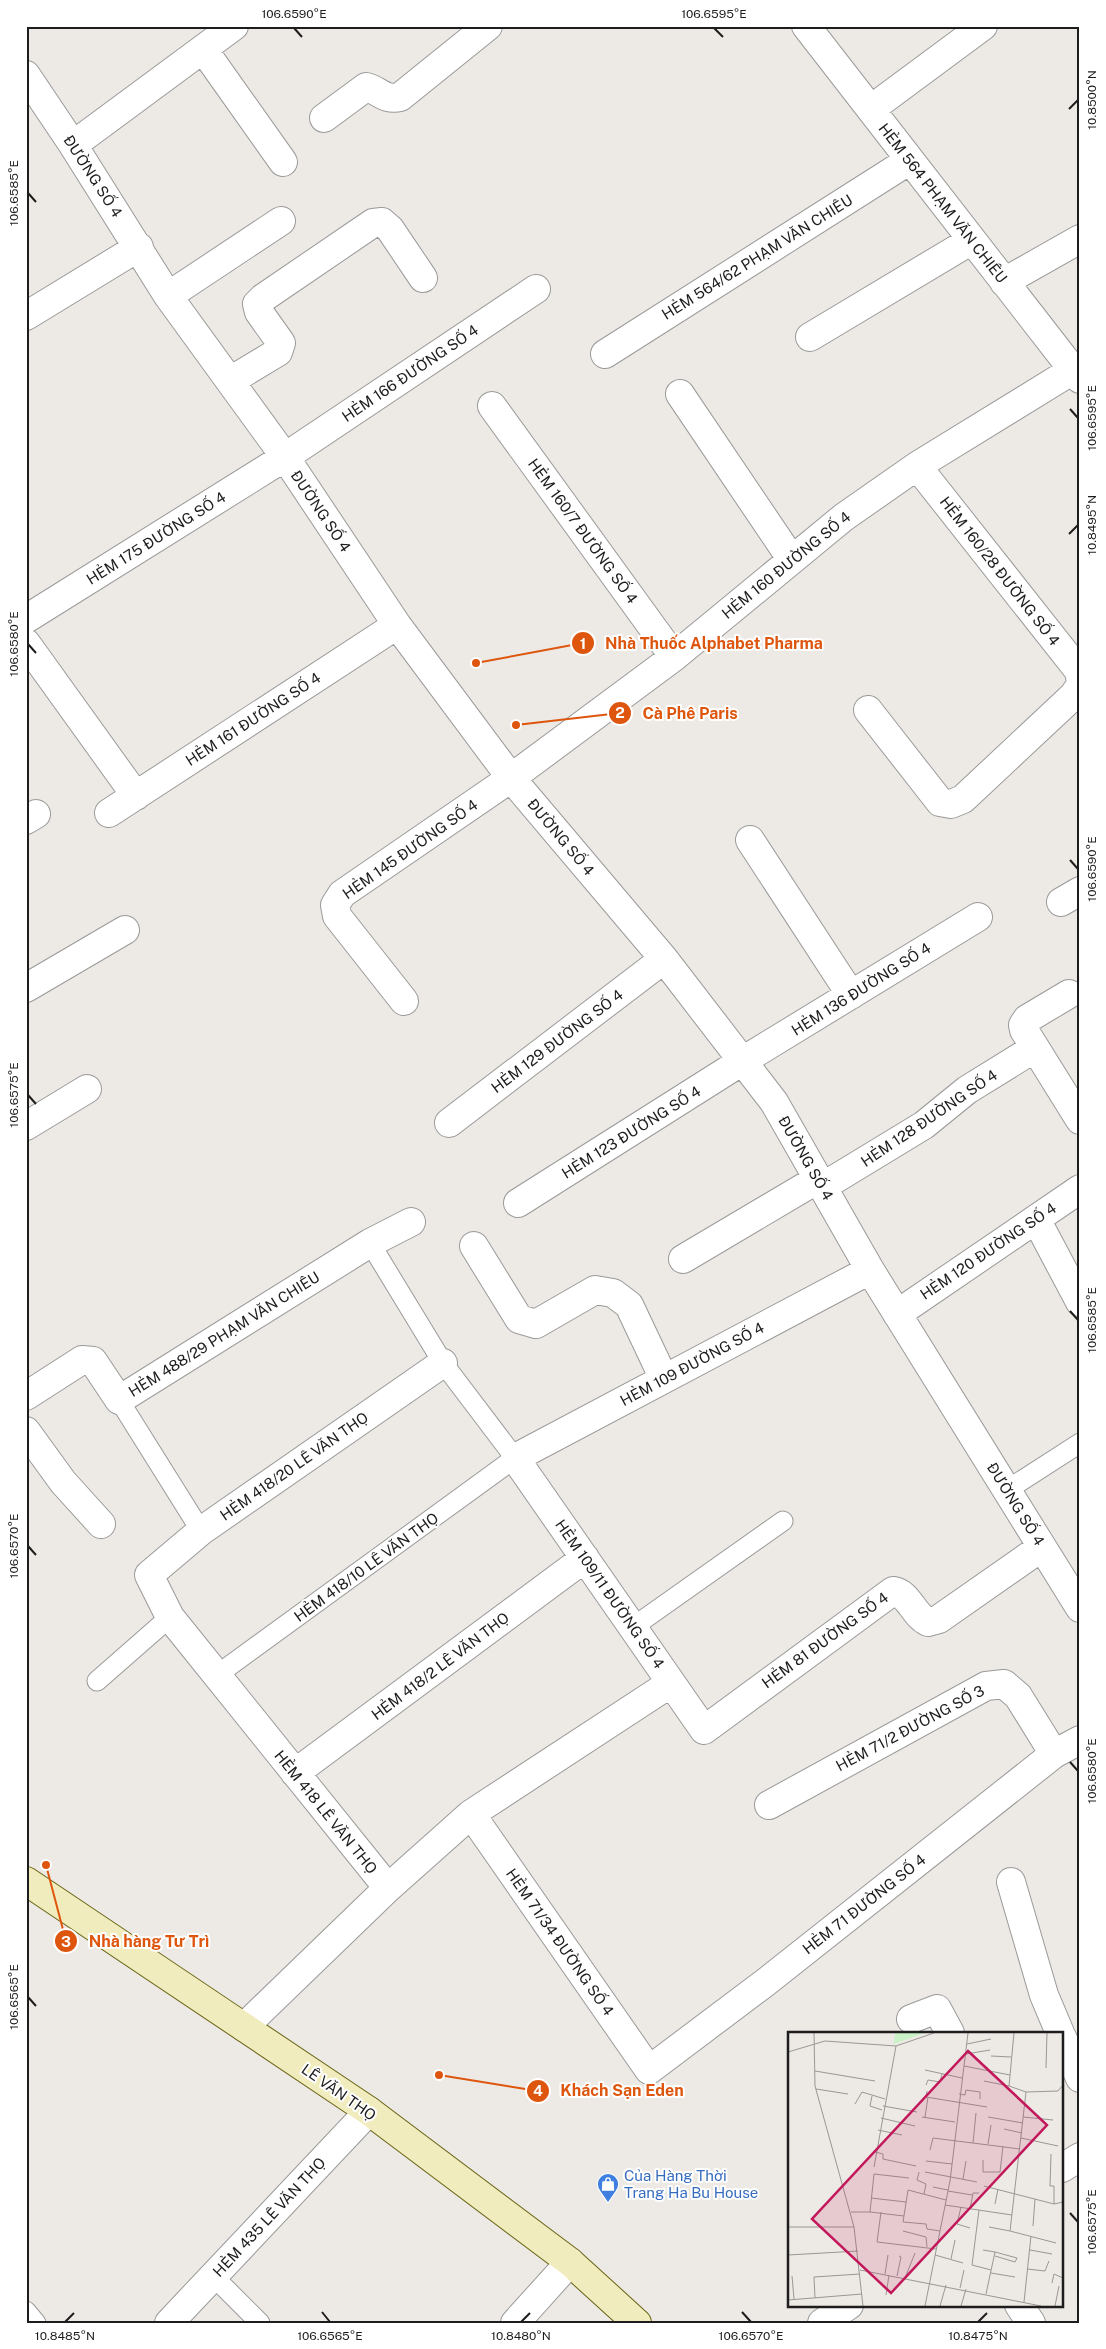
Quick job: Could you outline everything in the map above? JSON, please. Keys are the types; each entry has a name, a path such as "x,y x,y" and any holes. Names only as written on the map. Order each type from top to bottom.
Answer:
{"main road":[{"name":"LÊ VĂN THỌ","path":"30,1888 369,2111 570,2262 638,2323"}],"street":[{"path":"73,145 234,26"},
{"path":"324,118 366,88 386,98 400,97 488,26"},
{"name":"HẺM 564 PHẠM VĂN CHIÊU","path":"806,26 1077,375"},
{"path":"870,109 983,26"},
{"path":"203,49 282,162"},
{"name":"ĐƯỜNG SỐ 4","path":"26,75 139,247 168,296 285,457 397,625 510,778 664,959 744,1060 774,1102 870,1270 1080,1608"},
{"name":"HẺM 564/62 PHẠM VĂN CHIÊU","path":"605,354 910,160"},
{"path":"168,296 281,221"},
{"path":"230,381 278,352 281,343 259,312 257,304 263,298 374,223 382,222 390,228 423,278"},
{"path":"810,337 972,240"},
{"path":"1004,282 1080,240"},
{"path":"26,316 139,247"},
{"name":"HẺM 166 ĐƯỜNG SỐ 4","path":"285,457 536,289"},
{"name":"HẺM 160 ĐƯỜNG SỐ 4","path":"510,778 674,656 844,517 918,466 1077,375"},
{"path":"680,394 792,560"},
{"name":"HẺM 160/7 ĐƯỜNG SỐ 4","path":"492,406 674,656"},
{"name":"HẺM 175 ĐƯỜNG SỐ 4","path":"26,619 285,457"},
{"name":"HẺM 160/28 ĐƯỜNG SỐ 4","path":"918,466 1079,671 1080,677"},
{"name":"HẺM 161 ĐƯỜNG SỐ 4","path":"109,814 397,625"},
{"path":"26,643 136,796"},
{"path":"868,710 940,802 950,804 963,799 1073,696 1080,686"},
{"name":"HẺM 145 ĐƯỜNG SỐ 4","path":"404,1001 337,916 335,905 342,894 510,778"},
{"path":"750,840 851,995"},
{"name":"HẺM 136 ĐƯỜNG SỐ 4","path":"744,1060 978,917"},
{"path":"26,988 125,930"},
{"name":"HẺM 129 ĐƯỜNG SỐ 4","path":"449,1123 664,959"},
{"path":"1069,994 1027,1019 1023,1024 1035,1048 1080,1120"},
{"name":"HẺM 128 ĐƯỜNG SỐ 4","path":"683,1258 924,1125 967,1090 1035,1048"},
{"name":"HẺM 123 ĐƯỜNG SỐ 4","path":"518,1203 744,1060"},
{"path":"26,1126 87,1089"},
{"name":"HẺM 120 ĐƯỜNG SỐ 4","path":"897,1314 1080,1189"},
{"path":"1036,1219 1080,1302"},
{"name":"HẺM 488/29 PHẠM VĂN CHIÊU","path":"26,1396 82,1360 94,1362 119,1400 370,1243 411,1222"},
{"path":"474,1246 519,1319 536,1324 594,1290 613,1293 629,1305 664,1379"},
{"name":"HẺM 109 ĐƯỜNG SỐ 4","path":"515,1458 870,1270"},
{"name":"HẺM 418/20 LÊ VĂN THỌ","path":"148,1575 201,1531 443,1363"},
{"path":"26,1431 63,1482 101,1524"},
{"name":"HẺM 109/11 ĐƯỜNG SỐ 4","path":"515,1458 704,1730"},
{"name":"HẺM 81 ĐƯỜNG SỐ 4","path":"704,1730 894,1591 904,1596 919,1618 928,1622 939,1619 1042,1547"},
{"name":"HẺM 418/2 LÊ VĂN THỌ","path":"295,1773 585,1558"},
{"name":"HẺM 418 LÊ VĂN THỌ","path":"148,1575 170,1617 388,1888 244,2027"},
{"path":"388,1888 471,1814 672,1683"},
{"name":"HẺM 71/2 ĐƯỜNG SỐ 3","path":"769,1805 986,1686 1004,1684 1018,1696 1054,1754"},
{"name":"HẺM 71 ĐƯỜNG SỐ 4","path":"649,2070 766,1982 1054,1754 1080,1740"},
{"name":"HẺM 71/34 ĐƯỜNG SỐ 4","path":"471,1814 649,2070"},
{"path":"1011,1882 1044,1995 1060,2032"},
{"path":"911,2019 937,2009 949,2032"},
{"path":"1064,2042 1080,2078"},
{"name":"HẺM 435 LÊ VĂN THỌ","path":"169,2323 369,2111"},
{"path":"1064,2167 1080,2157"},
{"path":"514,2323 570,2262"},
{"path":"822,2323 848,2306"},
{"path":"1020,2306 1031,2323"}],"lane":[{"path":"370,1243 443,1363 515,1458"},
{"path":"119,1400 201,1531"},
{"path":"1007,1490 1080,1443"},
{"name":"HẺM 418/10 LÊ VĂN THỌ","path":"217,1675 515,1458"},
{"path":"633,1627 783,1521"},
{"path":"97,1681 170,1617"},
{"path":"213,2276 260,2323"},
{"path":"26,2311 36,2323"}],"place":[{"name":"Nhà Thuốc Alphabet Pharma","path":"476,663"},
{"name":"Cà Phê Paris","path":"516,725"},
{"name":"Nhà hàng Tư Trì","path":"46,1865"},
{"name":"Khách Sạn Eden","path":"439,2075"},
{"name":"Của Hàng Thời Trang Ha Bu House","path":"608,2203"}]}
